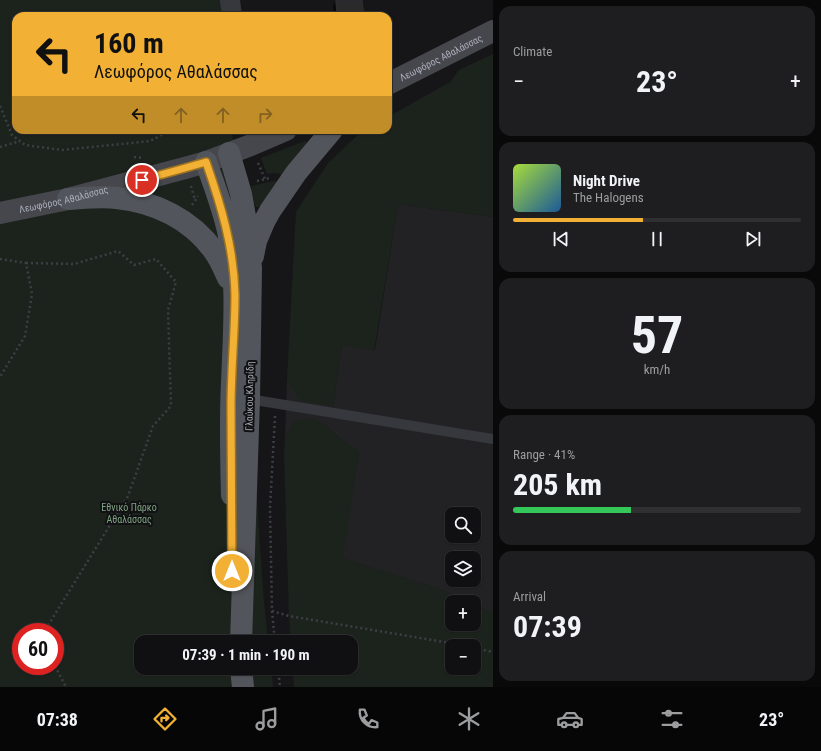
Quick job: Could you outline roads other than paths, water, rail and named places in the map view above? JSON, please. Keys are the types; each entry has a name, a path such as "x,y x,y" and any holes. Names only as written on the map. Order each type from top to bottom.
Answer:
{"main road":[{"name":"Λεωφόρος Αθαλάσσας","path":"392,82 493,31"},
{"path":"251,268 256,241 270,211 296,173 329,134"},
{"name":"Λεωφόρος Αθαλάσσας","path":"0,212 68,199 206,162 229,153 263,135"},
{"name":"Γλαύκου Κληρίδη","path":"229,153 241,194 246,222 251,268 249,399 239,635"},
{"name":"Γλαύκου Κληρίδη","path":"206,162 228,231 235,294 231,406 232,601 238,635"},
{"path":"68,199 97,197 136,200 150,204 170,213 196,231 215,251 235,294"},
{"path":"242,675 243,687"}],"street":[{"path":"230,0 232,12"}],"lane":[{"path":"249,399 493,439"}],"park label":[{"name":"Εθνικό Πάρκο Αθαλάσσας","path":"129,512"}]}
